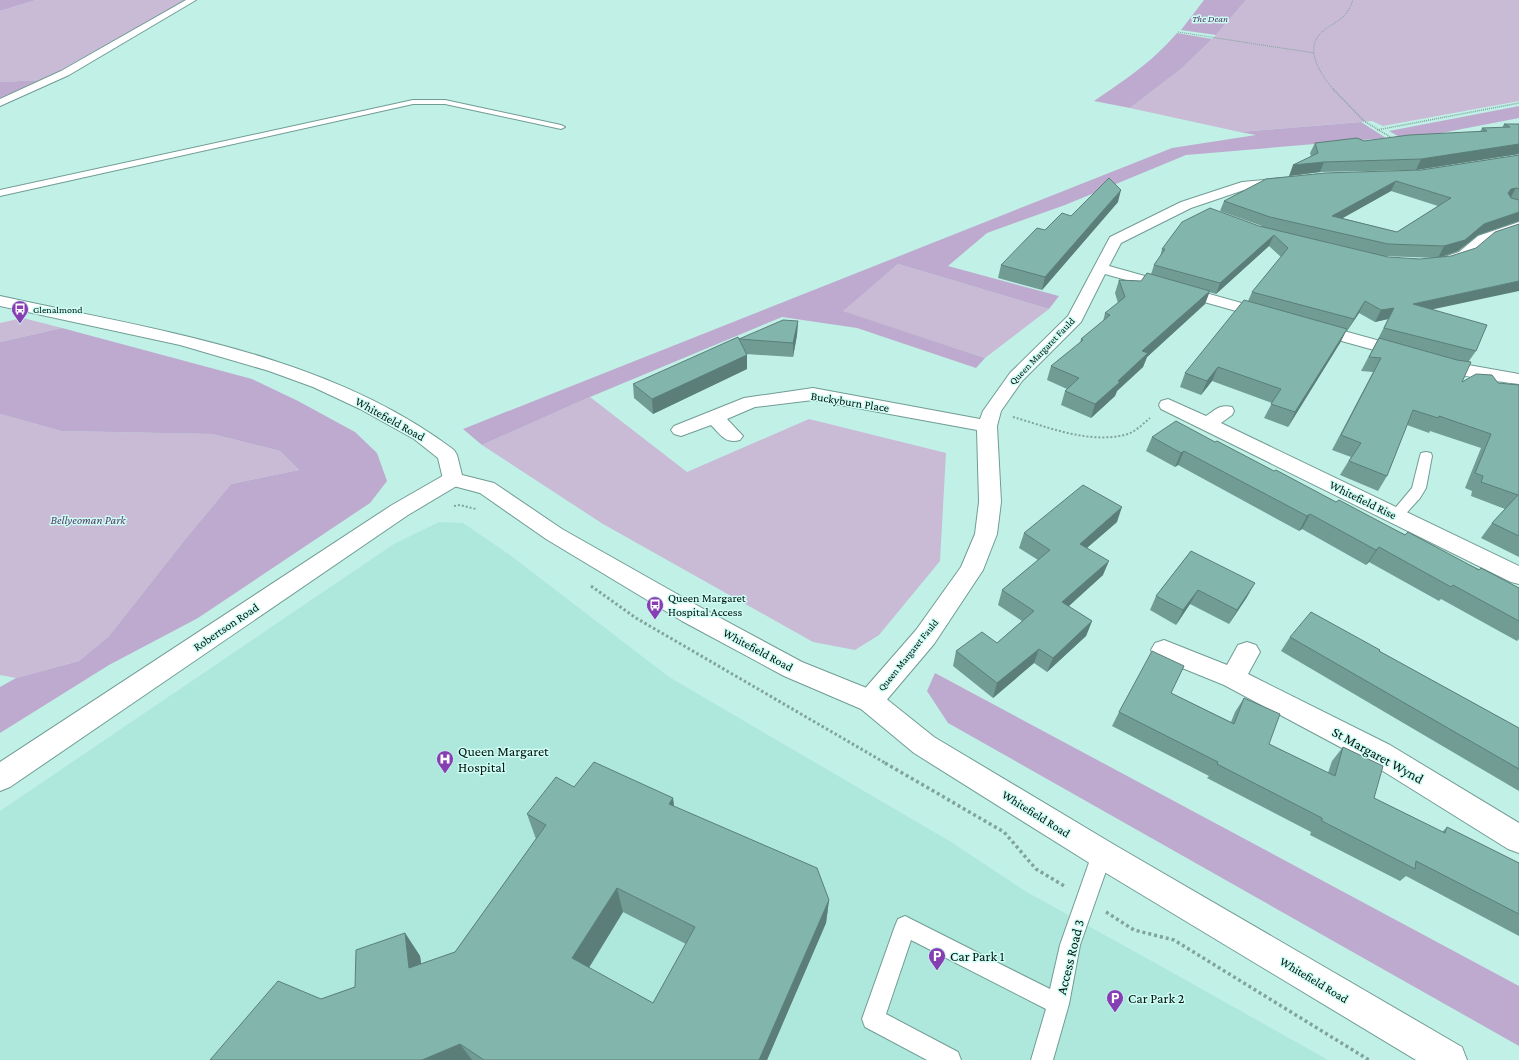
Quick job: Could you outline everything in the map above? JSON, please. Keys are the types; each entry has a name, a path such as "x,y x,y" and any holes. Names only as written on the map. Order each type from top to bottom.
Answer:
{"street":[{"path":"0,103 65,73 192,0"},
{"name":"Queen Margaret Fauld","path":"870,701 925,637 971,570 986,534 990,502 989,419 1016,377 1075,318 1115,240 1186,205 1242,186 1297,180"},
{"path":"1186,205 1209,213"},
{"path":"1426,263 1439,263 1464,255 1483,239 1519,226"},
{"path":"1100,268 1455,368 1519,379"},
{"name":"Whitefield Road","path":"0,301 183,341 275,367 319,383 367,405 421,435 447,455 453,479 487,488 554,534 691,614 793,670 870,701 924,745 1102,854 1449,1060"},
{"name":"Buckyburn Place","path":"681,430 751,402 813,394 989,419"},
{"name":"Whitefield Rise","path":"1168,404 1519,576"},
{"path":"1208,423 1225,410"},
{"path":"714,417 734,436"},
{"name":"Robertson Road","path":"0,778 400,510 453,479"},
{"name":"St Margaret Wynd","path":"1164,650 1233,678 1380,754 1519,839"},
{"path":"1233,678 1247,652"}],"lane":[{"path":"0,193 413,102 445,102 561,127"},
{"path":"1396,516 1415,495 1419,488 1426,456"},
{"name":"Access Road 3","path":"1042,1060 1058,1004 1070,945 1102,854"},
{"path":"950,1060 873,1019 905,926 1058,1004"}],"path":[{"path":"1353,0 1346,16 1320,33 1314,44 1314,53 1319,70 1334,91 1359,116 1377,130 1396,140"},
{"path":"1178,32 1314,53"},
{"path":"1377,130 1519,104"},
{"path":"989,419 1107,438 1129,434 1168,404"},
{"path":"452,506 460,505 479,510"},
{"path":"586,582 636,618 1004,832 1036,869 1134,930 1174,940 1369,1060"}],"shaded area":[{"name":"Queen Margaret Hospital","path":"439,522 463,523 510,555 669,677 951,842 1025,891 1328,1060 0,1060 0,811 394,544"}],"green space":[{"path":"0,0 36,0 0,11"},
{"path":"36,0 186,0 43,80 0,82 0,11"},
{"name":"The Dean","path":"1204,0 1246,0 1216,35 1181,30"},
{"path":"1246,0 1519,0 1519,101 1383,126 1372,121 1240,132 1130,108 1181,69 1216,35"},
{"path":"1177,33 1212,39 1181,69 1130,108 1094,101 1148,62"},
{"path":"43,80 0,99 0,82"},
{"path":"1519,106 1519,118 1405,140 1389,131"},
{"path":"1361,122 1386,138 1186,155 1065,205 987,233 948,266 1059,296 1049,309 898,264 843,311 985,358 976,368 857,328 782,317 590,397 482,445 463,429 1172,148 1256,135 1240,132"},
{"path":"898,264 1049,309 985,358 842,311"},
{"path":"23,318 62,328 0,342 0,323"},
{"path":"62,328 252,379 298,401 355,432 377,453 387,481 370,503 198,618 109,665 0,733 0,687 16,678 79,661 109,636 231,484 299,470 280,451 212,434 61,431 0,414 0,342"},
{"path":"590,397 687,472 809,419 946,453 940,561 879,635 855,650 813,642 603,524 482,445"},
{"name":"Bellyeoman Park","path":"0,414 61,431 212,434 280,451 299,470 231,484 109,636 79,661 16,678 0,675"},
{"path":"935,673 1519,986 1519,1046 948,723 927,691"}],"building":[{"path":"1504,124 1519,124 1519,144 1421,159 1324,162 1293,165 1318,153 1315,143 1357,138 1364,141 1409,135 1487,131 1482,128 1510,127"},
{"path":"1519,155 1519,189 1511,189 1508,193 1511,198 1519,200 1519,212 1484,224 1465,240 1444,246 1388,244 1270,217 1224,201 1266,179 1325,173 1421,170","holes":["1396,181 1451,198 1397,232 1332,216"]},
{"path":"1109,178 1121,190 1045,277 1001,265 1037,228 1045,230 1062,213 1071,216"},
{"path":"1210,208 1259,226 1388,257 1420,259 1451,256 1476,248 1495,232 1519,224 1519,281 1413,304 1487,325 1476,351 1384,328 1394,308 1381,310 1365,301 1354,319 1252,292 1288,248 1274,235 1220,283 1154,265 1165,249 1162,249 1182,222"},
{"path":"1147,273 1210,291 1142,351 1148,353 1118,381 1120,382 1095,404 1065,391 1079,378 1051,366 1083,340 1081,339 1110,315 1105,313 1125,297 1119,280 1141,281"},
{"path":"1244,300 1347,329 1295,412 1271,404 1281,389 1218,367 1207,381 1185,373"},
{"path":"783,320 798,321 793,343 739,339"},
{"path":"738,337 747,355 652,399 633,384"},
{"path":"1379,338 1457,360 1471,362 1462,382 1476,374 1492,375 1498,383 1519,385 1519,536 1492,523 1518,495 1481,482 1483,476 1475,473 1491,434 1439,416 1438,418 1413,410 1387,476 1349,461 1361,443 1341,435 1381,358 1369,357"},
{"path":"1176,421 1274,471 1276,470 1336,502 1339,500 1405,535 1408,532 1479,570 1481,568 1519,588 1519,621 1453,585 1451,587 1379,547 1376,550 1310,514 1307,516 1184,451 1181,453 1152,437"},
{"path":"1083,485 1122,507 1080,544 1109,561 1062,602 1092,621 1053,658 1039,649 997,683 956,651 982,632 997,643 1034,611 1002,590 1050,550 1024,533"},
{"path":"1191,551 1255,583 1237,610 1198,590 1183,610 1156,596"},
{"path":"1311,612 1519,728 1519,769 1290,637"},
{"path":"1152,651 1184,666 1171,693 1234,724 1244,698 1280,714 1269,744 1335,776 1343,747 1383,766 1374,798 1445,833 1447,827 1519,863 1519,914 1416,861 1415,869 1322,821 1322,818 1217,764 1218,762 1119,712"},
{"path":"594,762 673,798 669,804 817,868 829,900 759,1060 484,1060 460,1044 422,1060 210,1060 278,981 321,999 355,987 356,950 405,933 409,968 455,952 546,825 527,814 556,777 574,787","holes":["617,888 695,927 653,1003 572,958"]}],"place":[{"name":"Glenalmond","path":"20,324"},
{"name":"Queen Margaret Hospital Access","path":"655,620"},
{"name":"Queen Margaret Hospital","path":"445,774"},
{"name":"Car Park 1","path":"937,971"},
{"name":"Car Park 2","path":"1115,1013"}]}
